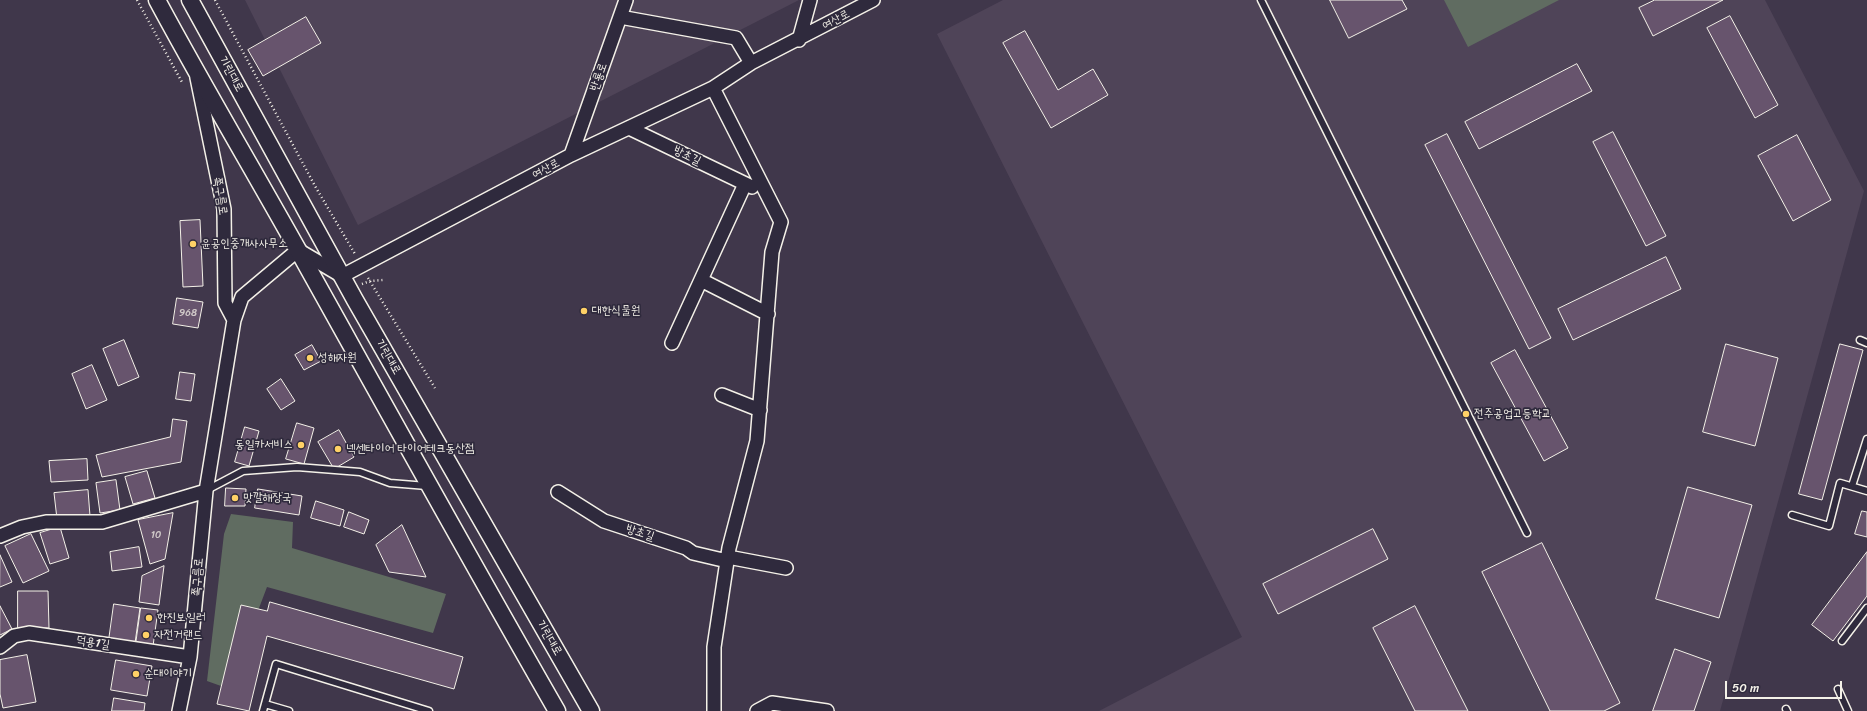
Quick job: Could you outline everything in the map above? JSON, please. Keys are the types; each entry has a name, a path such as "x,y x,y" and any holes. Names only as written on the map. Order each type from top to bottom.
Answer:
{"street":[{"path":"157,0 196,73 298,250 428,486 556,711"},
{"name":"기린대로","path":"190,0 342,276 592,711"},
{"name":"반룡로","path":"571,155 626,0"},
{"name":"여산로","path":"799,40 810,0"},
{"name":"여산로","path":"342,276 571,155 713,88 751,63 799,40 873,0"},
{"path":"620,17 736,38 751,63"},
{"name":"쪽구름로","path":"196,73 224,209 225,303 234,320"},
{"path":"713,88 781,222 772,252 757,441 728,559 714,647 714,711"},
{"name":"방초길","path":"629,128 768,195"},
{"path":"672,343 745,184"},
{"path":"298,250 342,276"},
{"name":"쪽구름로","path":"179,711 190,657 206,491 234,320 242,297 298,250"},
{"path":"701,280 768,314"},
{"path":"722,395 760,410"},
{"path":"0,536 22,527 46,522 102,522 206,491"},
{"name":"방초길","path":"558,492 604,521 686,548 693,553 786,568"},
{"name":"덕용1길","path":"1,647 14,636 29,633 190,657"},
{"path":"757,711 772,703 827,711"}],"lane":[{"path":"1261,0 1527,533"},
{"path":"1860,340 1867,343"},
{"path":"1852,486 1867,439"},
{"path":"206,491 243,471 297,467 360,472 390,483 428,486"},
{"path":"1792,515 1829,526 1840,483 1867,491"},
{"path":"1842,641 1867,608"},
{"path":"263,711 276,664 430,711"},
{"path":"1838,689 1848,711"},
{"path":"265,704 289,711"}],"path":[{"path":"137,0 186,90"},
{"path":"215,0 315,186 436,388"}],"shaded area":[{"path":"245,0 799,0 358,225"},
{"name":"전주공업고등학교","path":"1003,0 1765,0 1864,191 1720,711 1099,711 1242,637 937,34"}],"green space":[{"path":"1444,0 1559,0 1468,47"},
{"path":"231,514 293,522 292,548 446,594 433,633 267,587 256,616 221,686 207,681 224,534"}],"building":[{"path":"1330,0 1402,0 1407,9 1349,38"},
{"path":"1655,0 1723,0 1653,36 1639,8"},
{"path":"1730,16 1778,105 1755,118 1707,28"},
{"path":"306,17 321,43 263,76 248,50"},
{"path":"1025,31 1058,90 1093,69 1108,95 1051,128 1003,43"},
{"path":"1577,64 1592,91 1479,149 1465,122"},
{"path":"1613,132 1666,236 1646,246 1593,142"},
{"path":"1447,134 1551,338 1529,349 1425,145"},
{"path":"1797,135 1831,200 1793,221 1758,156"},
{"path":"200,220 203,286 183,287 180,221"},
{"path":"1666,257 1681,289 1573,340 1558,309"},
{"path":"177,298 203,302 198,328 173,324"},
{"path":"124,340 139,377 118,386 103,349"},
{"path":"1726,344 1778,358 1755,446 1703,432"},
{"path":"1840,344 1863,350 1822,500 1799,494"},
{"path":"312,345 321,361 304,370 295,355"},
{"path":"1515,350 1568,448 1544,461 1491,363"},
{"path":"92,365 107,400 86,409 72,374"},
{"path":"180,372 195,374 191,401 176,399"},
{"path":"281,379 295,401 281,410 267,389"},
{"path":"173,419 187,421 181,462 102,477 96,455 170,437"},
{"path":"297,423 314,428 304,464 286,459"},
{"path":"245,427 259,431 249,466 235,462"},
{"path":"339,430 354,457 334,469 318,442"},
{"path":"87,459 88,480 51,482 49,461"},
{"path":"147,471 155,498 133,504 125,477"},
{"path":"116,480 120,510 100,513 96,483"},
{"path":"1688,487 1752,505 1719,618 1656,599"},
{"path":"226,488 246,489 245,506 225,506"},
{"path":"258,489 302,496 299,515 255,508"},
{"path":"88,490 90,516 57,519 54,493"},
{"path":"316,501 344,510 340,526 311,518"},
{"path":"1862,511 1867,512 1867,537 1855,534"},
{"path":"349,512 369,520 364,534 344,527"},
{"path":"173,513 165,559 150,564 138,520"},
{"path":"402,525 426,577 389,572 376,545"},
{"path":"60,527 69,558 50,564 40,533"},
{"path":"1373,529 1388,559 1278,614 1263,584"},
{"path":"31,534 49,571 23,583 5,546"},
{"path":"1542,543 1620,703 1604,711 1550,711 1482,572"},
{"path":"139,547 142,567 112,571 110,552"},
{"path":"1867,552 1867,596 1833,641 1812,625"},
{"path":"0,555 12,582 0,587"},
{"path":"164,566 159,605 139,602 142,576"},
{"path":"18,591 48,591 49,628 18,628"},
{"path":"270,602 463,657 454,689 267,636 249,711 217,704 241,605 267,611"},
{"path":"114,604 140,608 135,643 109,640"},
{"path":"0,606 12,629 0,635"},
{"path":"1415,606 1468,711 1415,711 1373,628"},
{"path":"141,608 158,610 153,646 136,644"},
{"path":"1675,649 1711,662 1694,711 1653,711"},
{"path":"27,655 36,702 3,708 0,694 0,660"},
{"path":"116,660 152,666 147,696 111,690"},
{"path":"114,698 145,703 144,711 112,711"}],"place":[{"name":"윤공인중개사사무소","path":"193,244"},
{"name":"대한식물원","path":"584,311"},
{"name":"성해자원","path":"310,358"},
{"name":"전주공업고등학교","path":"1466,414"},
{"name":"동일카서비스","path":"301,445"},
{"name":"넥센타이어 타이어테크동산점","path":"338,449"},
{"name":"맛깔해장국","path":"235,498"},
{"name":"한진보일러","path":"149,618"},
{"name":"자전거랜드","path":"146,635"},
{"name":"순대이야기","path":"136,674"}]}
